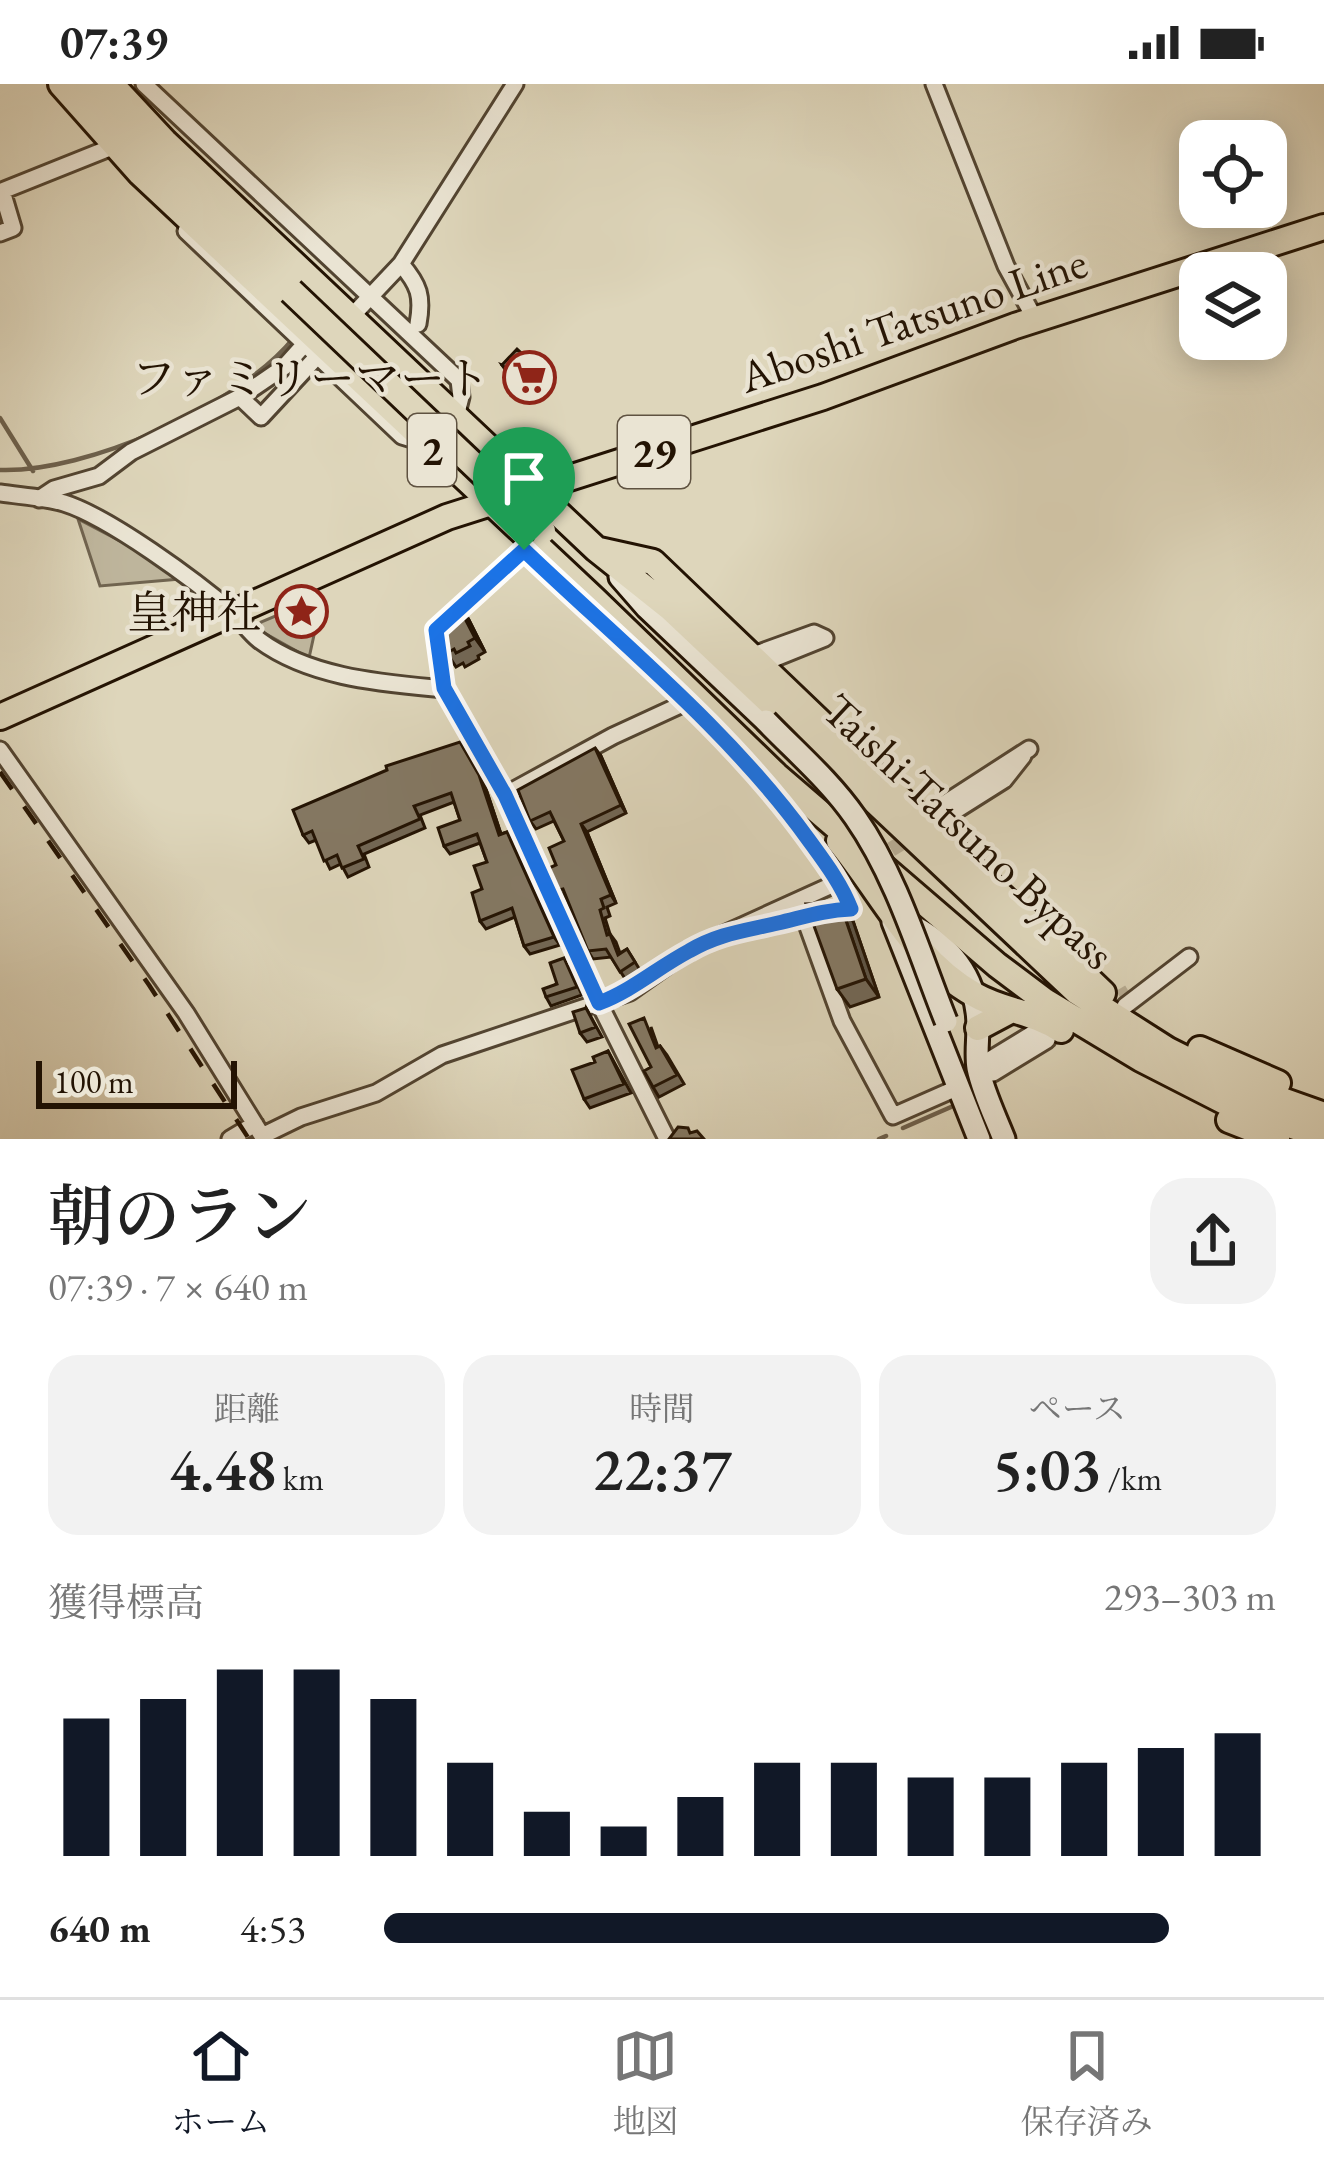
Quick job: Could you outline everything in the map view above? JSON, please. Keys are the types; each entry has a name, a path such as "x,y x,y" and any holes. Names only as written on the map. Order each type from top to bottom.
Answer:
{"main road":[{"name":"2","path":"58,84 308,340 491,502 684,700 812,808"},
{"name":"2","path":"84,84 153,159 895,875"},
{"name":"2","path":"112,84 165,142 596,549"},
{"name":"Aboshi Tatsuno Line","path":"0,717 446,517 823,397 1036,319 1324,227"},
{"name":"Taishi-Tatsuno Bypass","path":"596,549 752,664 921,823 1005,927 1077,992 1168,1050 1234,1083 1324,1115"},
{"path":"596,549 647,608 838,795 866,834 895,891 992,1139"},
{"name":"Taishi-Tatsuno Bypass","path":"812,808 997,965 1094,1032 1229,1104 1324,1137"},
{"path":"812,808 890,916 973,995 1038,1017 1184,1100 1277,1139"},
{"path":"921,823 1119,997"},
{"path":"890,916 956,1094 979,1139"},
{"path":"1005,927 1210,1054 1324,1100"},
{"path":"973,995 1004,1139"},
{"path":"978,1028 1010,1011"}],"street":[{"path":"39,499 54,489 99,476 131,452 240,398 284,367 308,340 206,252 107,148 58,84"},
{"path":"145,84 459,380 456,417"},
{"path":"351,317 401,264 515,84"},
{"path":"934,84 1006,266 1036,319"},
{"path":"0,232 13,228 2,191 107,148"},
{"path":"401,264 419,286 418,324"},
{"path":"240,398 261,417 312,362"},
{"path":"0,493 65,503 116,531 170,565 260,640 312,667 372,681 444,688"},
{"path":"592,606 524,550 518,552 436,630 444,688 505,795 667,1139"},
{"path":"505,795 684,700"},
{"path":"735,744 844,891 851,909"},
{"path":"1029,749 1004,780 921,823 1029,749"},
{"path":"0,750 186,1013 260,1133"},
{"path":"851,909 866,879"},
{"path":"230,1139 376,1093 442,1055 630,992 689,950 832,885"},
{"path":"744,927 772,925 816,910 851,909 890,916"},
{"path":"804,916 842,1021 893,1116 956,1094"},
{"path":"986,1070 1032,1034 1047,1040"}],"shaded area":[{"path":"78,519 160,562 180,579 100,586"},
{"path":"311,601 321,603 309,658 259,630 261,622"}],"building":[{"name":"ファミリーマート","path":"517,349 543,373 528,389 502,365"},
{"path":"459,607 475,638 468,642 470,646 447,653 439,621"},
{"path":"460,742 479,775 499,835 507,832 554,937 524,946 512,908 480,921 472,893 482,889 474,866 487,862 477,834 444,846 438,828 460,820 451,793 414,806 420,819 358,846 364,859 342,868 337,855 324,861 312,831 303,835 293,810 387,770 386,766"},
{"path":"595,748 621,805 581,824 611,895 601,899 607,935 618,955 627,949 635,962 620,972 606,949 588,951 563,889 559,890 549,868 556,865 549,848 564,841 550,812 530,821 518,790"},
{"path":"840,903 866,979 837,989 806,904"},
{"path":"564,958 577,987 546,997 543,989 557,984 550,963"},
{"path":"586,1008 596,1027 580,1033 573,1012"},
{"path":"644,1018 656,1048 660,1046 677,1075 653,1087 644,1071 651,1067 629,1024"},
{"path":"608,1051 624,1084 584,1099 572,1070 595,1062 593,1057"},
{"path":"678,1127 697,1131 704,1139 669,1139"}],"waterway":[{"path":"0,470 74,460 158,431 236,388 293,339"},
{"path":"0,418 33,471"},
{"path":"805,906 833,894"},
{"path":"903,1128 951,1107"},
{"path":"879,1139 886,1136"}],"tunnel":[{"path":"832,885 915,835"},
{"path":"1100,1009 1129,992"}],"railway":[{"path":"0,772 149,985 249,1139"}],"place":[{"name":"ファミリーマート","path":"529,378"},
{"name":"皇神社","path":"301,612"}],"route":[{"path":"524,550 733,750 788,812 844,891 851,909 816,910 772,925 744,927 689,950 630,992 599,1003 488,760 444,688 436,630 524,550"}]}
